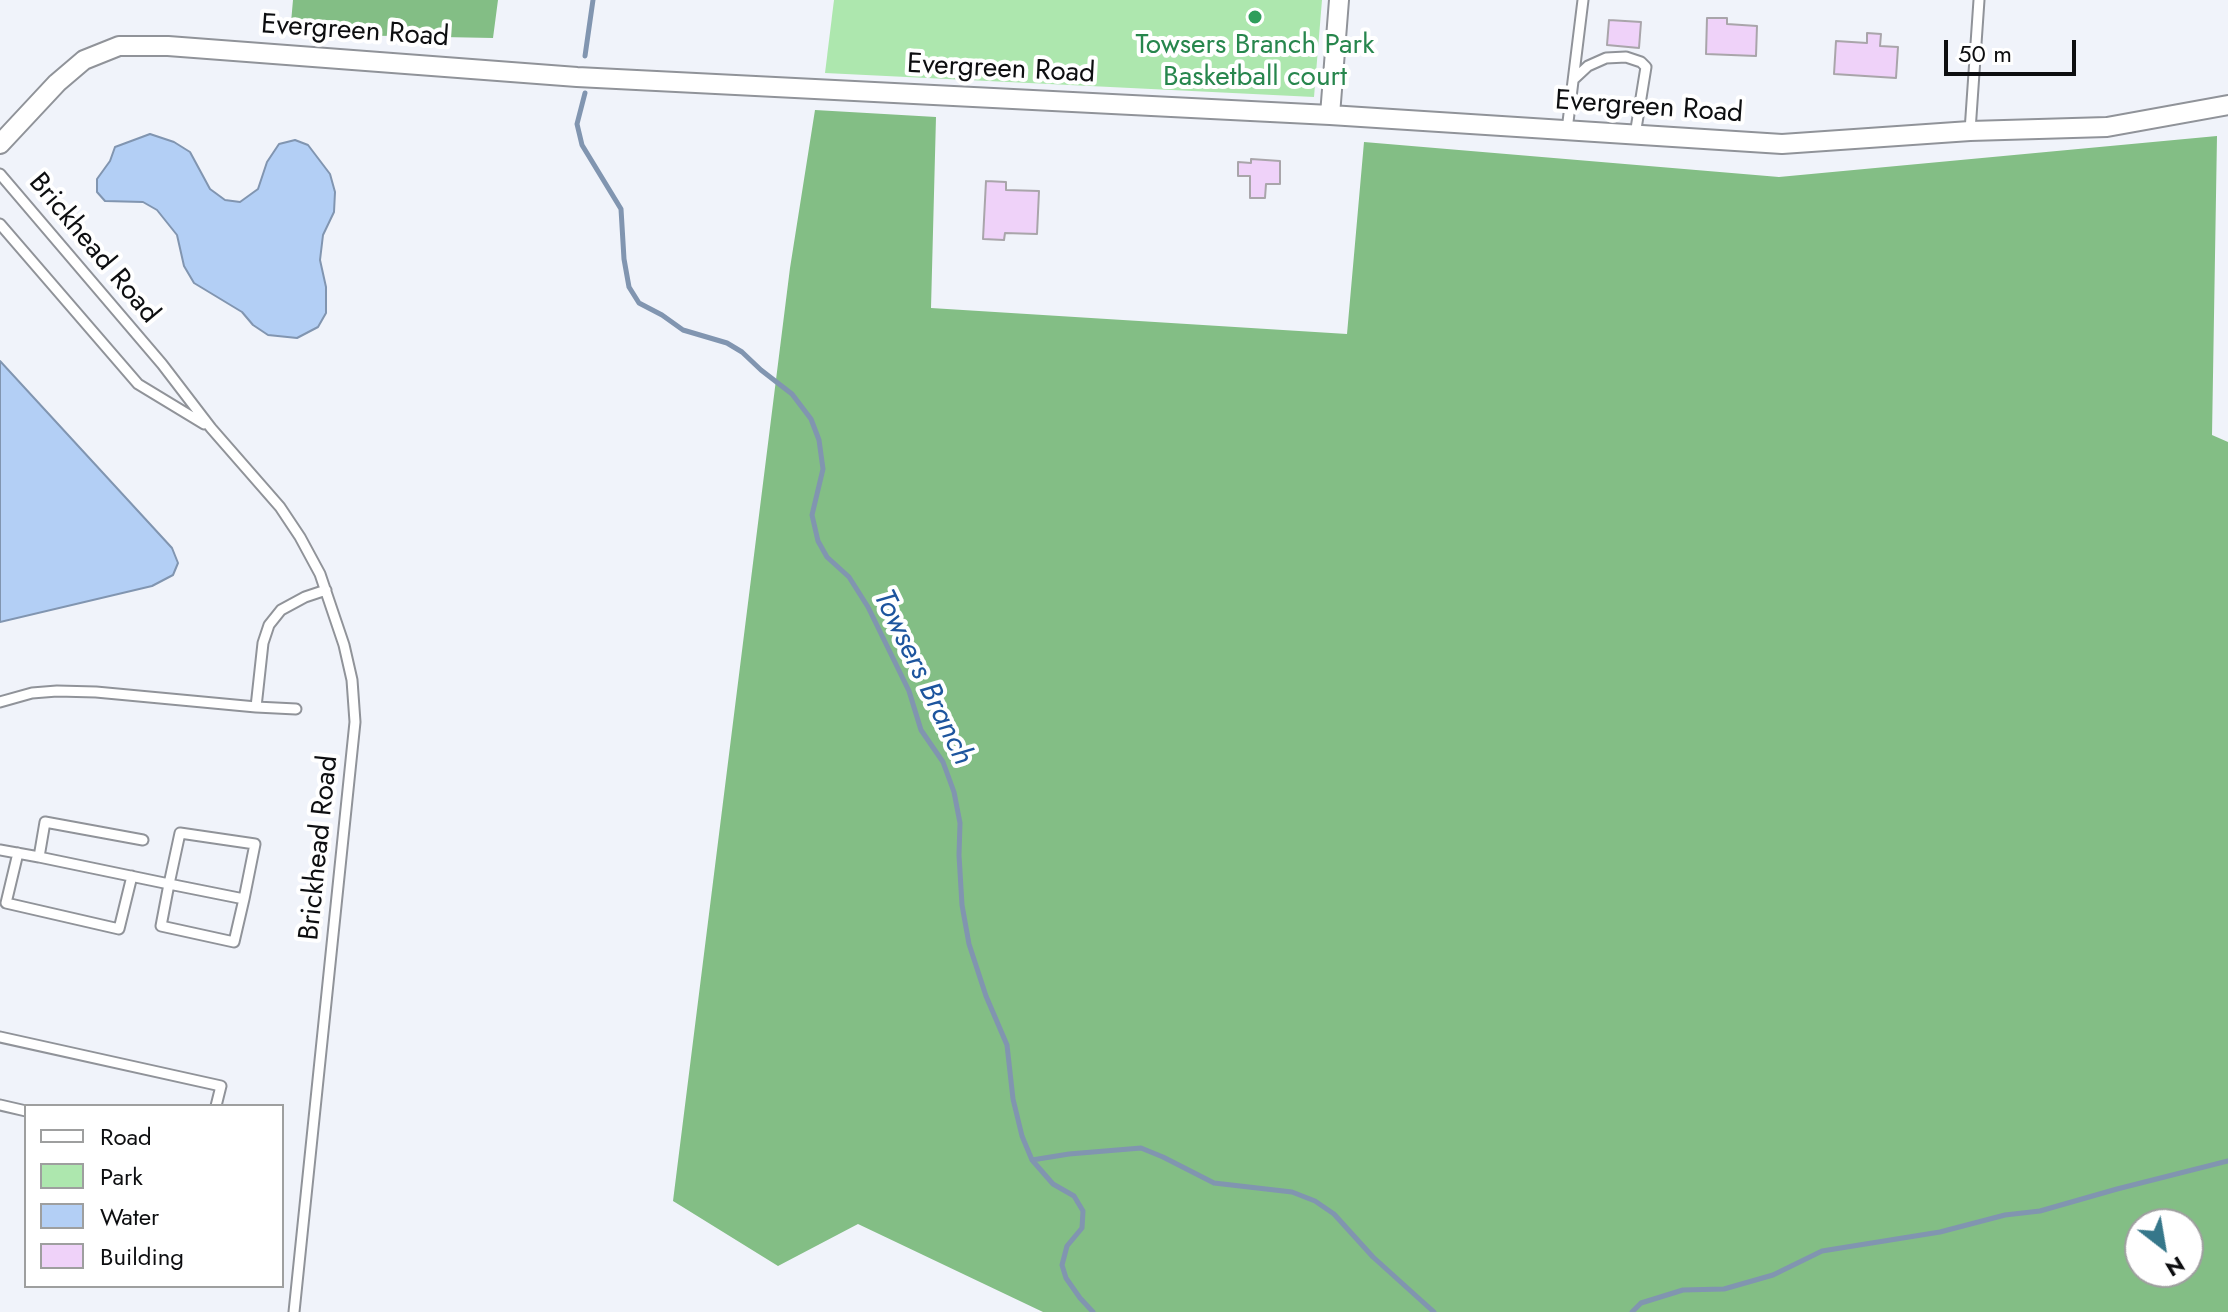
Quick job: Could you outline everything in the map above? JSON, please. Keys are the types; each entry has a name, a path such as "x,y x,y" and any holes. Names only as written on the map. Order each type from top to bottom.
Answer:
{"street":[{"path":"1330,115 1339,0"},
{"name":"Evergreen Road","path":"0,144 84,60 119,46 168,46 577,77 1330,115 1782,144 1970,131 2107,127 2228,105"}],"lane":[{"path":"1567,130 1583,0"},
{"path":"1970,131 1979,0"},
{"path":"1574,79 1588,66 1606,58 1626,57 1641,62 1646,67 1635,135"},
{"name":"Brickhead Road","path":"0,174 280,507 320,574 346,656 352,680 355,722 294,1312"},
{"name":"Brickhead Road","path":"0,224 138,384 211,428"},
{"path":"256,707 263,643 269,625 281,610 326,590"},
{"path":"0,702 32,693 57,691 296,709"},
{"path":"39,857 45,822 143,840"},
{"path":"180,833 255,844 234,942 161,926 169,884 180,833"},
{"path":"0,850 244,899"},
{"path":"18,853 6,903 119,929 132,876"},
{"path":"0,1037 221,1086 216,1104"},
{"path":"0,1105 24,1111"}],"green space":[{"path":"293,0 498,0 493,38 290,34"},
{"path":"834,0 1322,0 1314,97 825,73"},
{"path":"815,110 936,117 931,308 1347,334 1364,142 1779,177 2217,136 2212,435 2228,442 2228,1312 1043,1312 858,1224 778,1266 673,1201 790,268"}],"water":[{"path":"150,134 174,142 190,152 210,189 225,200 240,202 258,189 267,162 279,144 295,140 308,145 330,174 335,192 334,212 323,235 320,260 326,287 326,313 318,327 297,338 268,335 253,325 242,312 194,283 184,266 177,235 157,210 143,202 105,201 97,192 97,179 110,161 115,147"},
{"path":"0,361 172,548 178,563 173,575 152,586 0,622"}],"building":[{"path":"1707,18 1727,18 1727,24 1757,26 1756,56 1706,54"},
{"path":"1609,20 1641,22 1639,48 1607,45"},
{"path":"1867,33 1881,34 1880,46 1898,47 1896,78 1834,74 1836,41 1867,43"},
{"path":"1251,159 1280,161 1280,184 1266,184 1265,198 1250,198 1250,176 1238,176 1238,162 1251,163"},
{"path":"986,181 1006,182 1006,190 1039,191 1037,234 1005,233 1004,240 983,239"}],"waterway":[{"name":"Towsers Branch","path":"585,56 593,0"},
{"name":"Towsers Branch","path":"585,93 577,124 582,145 621,209 629,287 639,303 683,330 727,343 742,352 792,394 811,419 819,440 823,469 812,515 818,541 827,557 849,577 868,607 909,691 921,730 943,762 954,792 960,823 962,905 969,944 986,996 1007,1045 1013,1099 1022,1136 1032,1160 1053,1184 1074,1196 1083,1211 1082,1228 1067,1246 1062,1265 1066,1278 1093,1312"},
{"path":"1032,1160 1141,1148 1214,1183 1292,1192 1315,1201 1334,1214 1373,1257 1434,1312"},
{"path":"1632,1312 1641,1303 1683,1290 1724,1289 1773,1275 1822,1251 1940,1232 2005,1215 2040,1211 2228,1161"}],"place":[{"name":"Towsers Branch Park Basketball court","path":"1255,17"}]}
